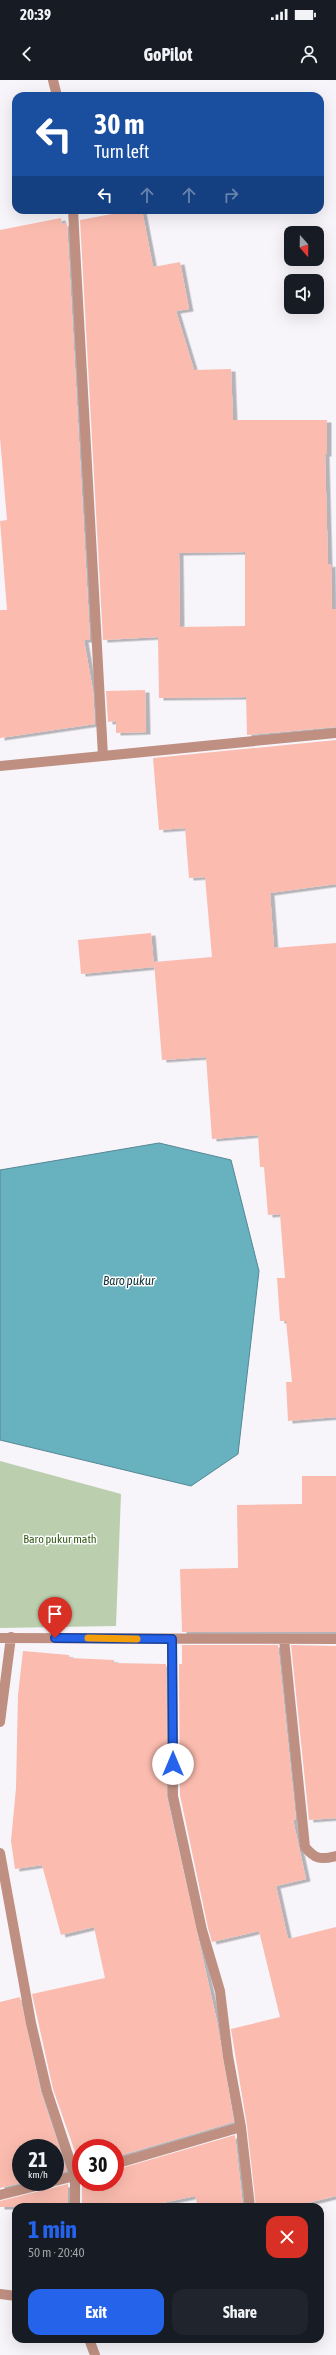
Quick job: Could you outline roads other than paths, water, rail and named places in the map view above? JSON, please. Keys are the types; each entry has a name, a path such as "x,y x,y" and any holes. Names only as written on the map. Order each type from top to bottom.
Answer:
{"street":[{"path":"53,80 56,92"},
{"path":"73,214 103,756"},
{"path":"0,766 336,733"},
{"path":"0,1722 11,1637"},
{"path":"0,1638 336,1639"},
{"path":"172,1639 173,1796 202,1930 220,1991 228,2056 241,2127 250,2203"},
{"path":"284,1639 305,1847 313,1857 326,1859 336,1856"},
{"path":"0,1852 35,2038 47,2092 72,2159"},
{"path":"124,2161 241,2127"},
{"path":"0,2195 16,2191"},
{"path":"75,2203 76,2191"},
{"path":"0,2294 12,2296"},
{"path":"91,2343 95,2355"}],"water":[{"name":"Baro pukur","path":"159,1143 231,1160 259,1271 238,1454 191,1486 0,1440 0,1170"}],"park label":[{"name":"Baro pukur math","path":"60,1539"}]}
